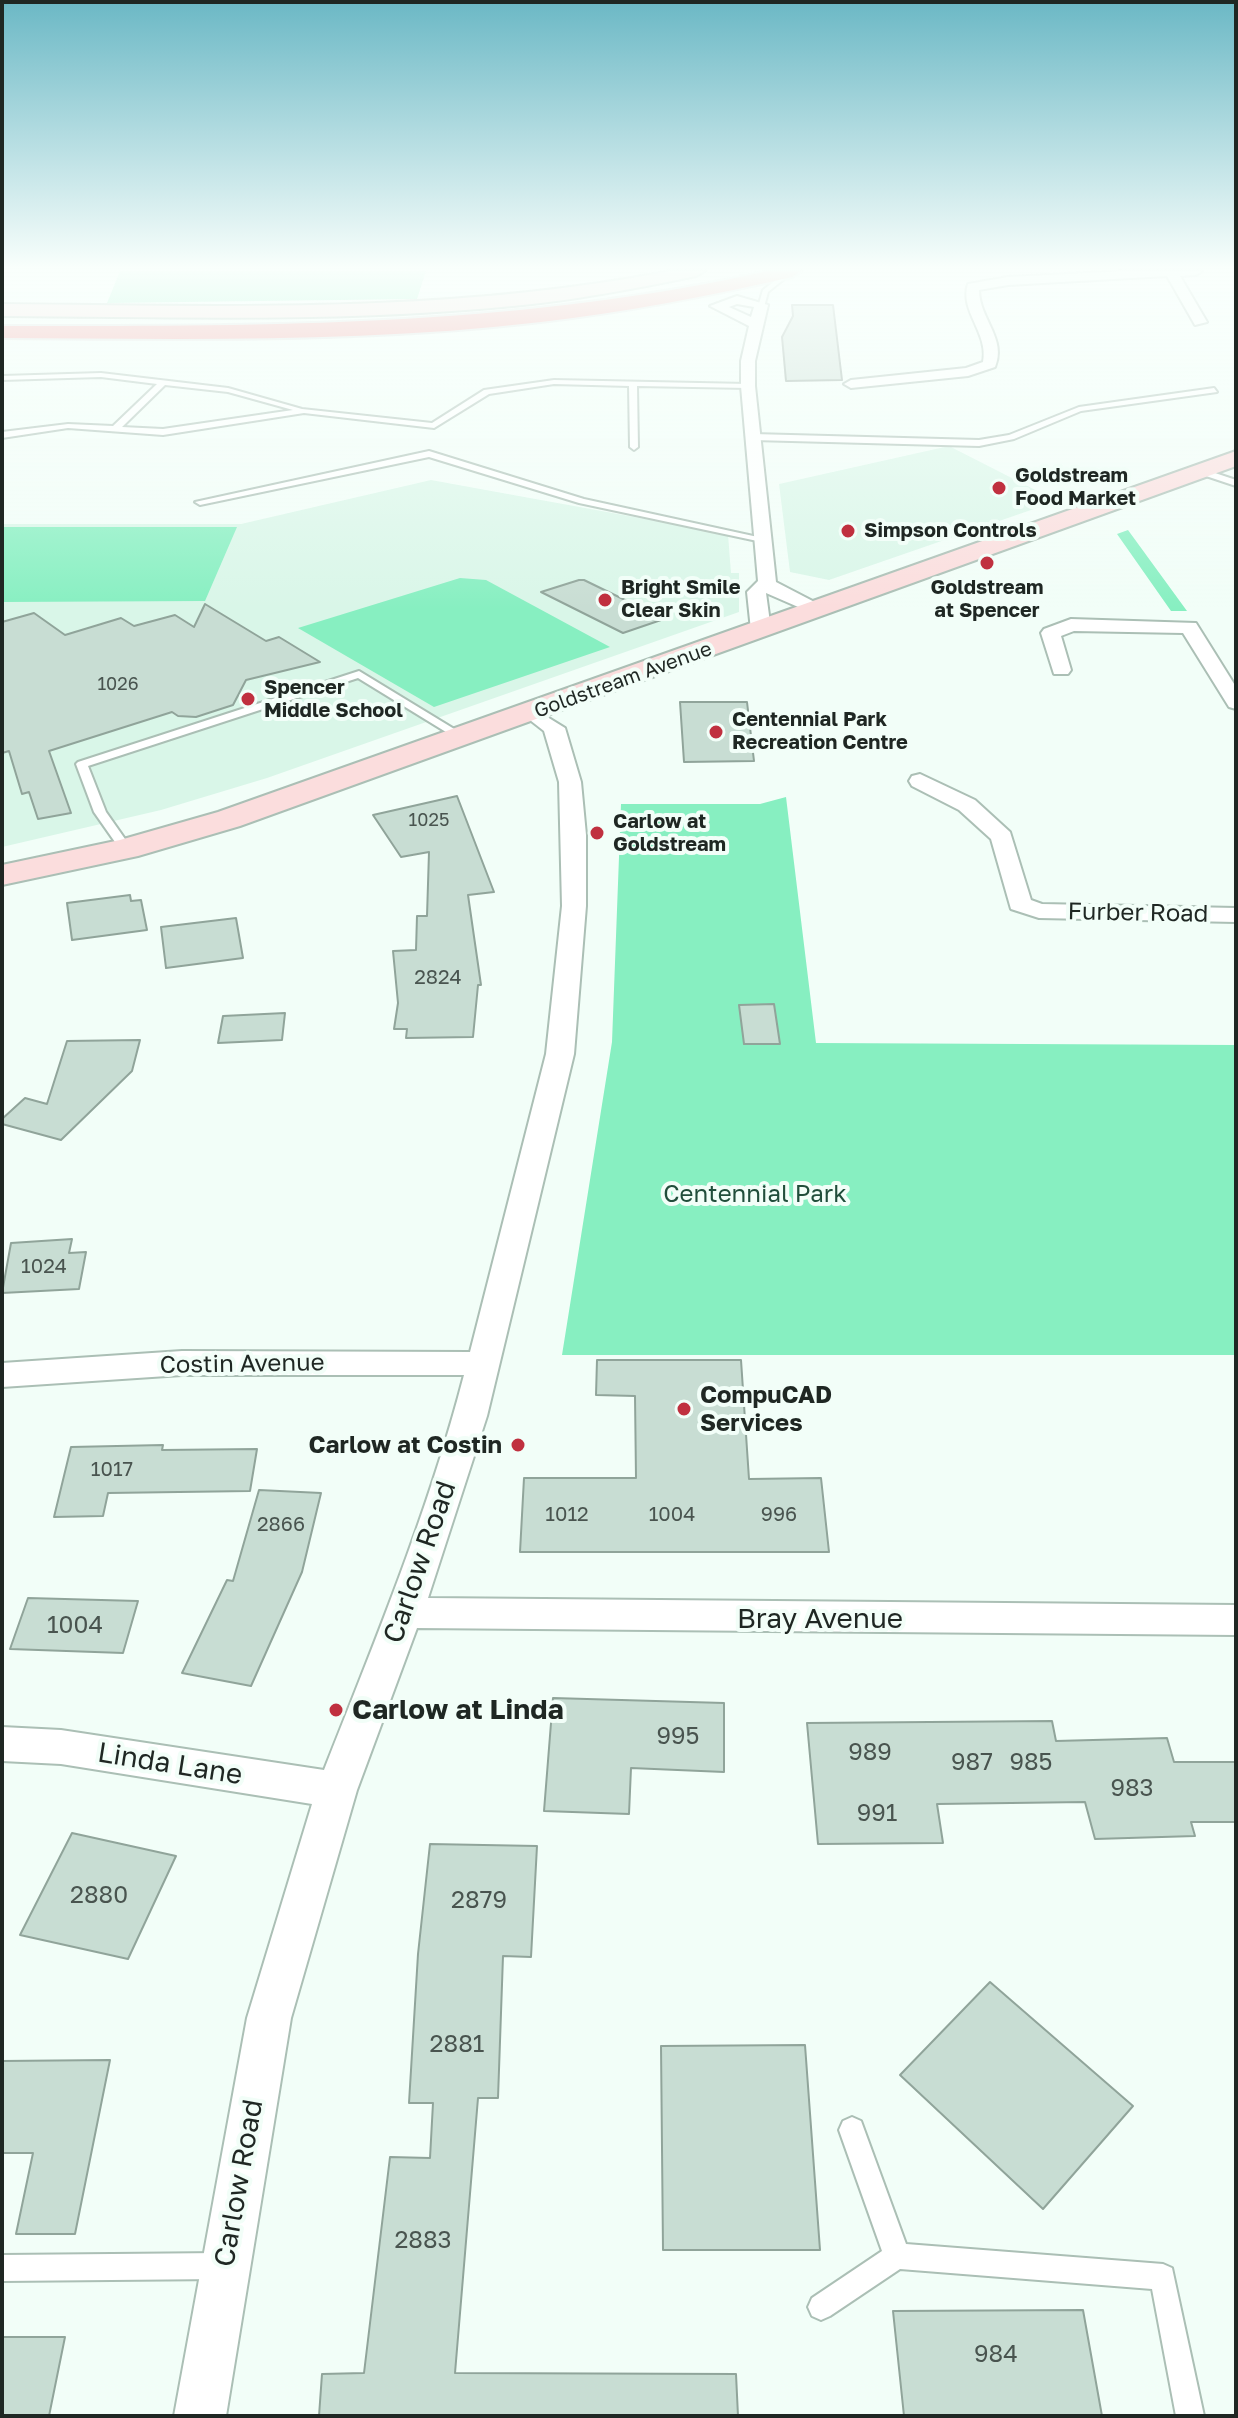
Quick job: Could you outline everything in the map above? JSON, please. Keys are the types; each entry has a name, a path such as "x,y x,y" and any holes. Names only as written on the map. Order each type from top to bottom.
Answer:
{"main road":[{"name":"Goldstream Avenue","path":"2,875 126,849 229,819 463,738 1236,458"}],"street":[{"path":"748,386 767,583 772,589 819,609"},
{"path":"761,630 756,592 767,583"},
{"path":"1061,670 1051,633 1071,625 1189,627 1236,703"},
{"name":"Carlow Road","path":"200,2416 269,2018 337,1790 404,1613 470,1416 560,1054 568,987 574,864 570,782 554,728 531,713"},
{"name":"Furber Road","path":"920,781 967,805 1002,837 1020,904 1039,911 1236,915"},
{"name":"Costin Avenue","path":"2,1375 89,1366 483,1364"},
{"name":"Bray Avenue","path":"404,1613 1236,1620"},
{"name":"Linda Lane","path":"2,1744 61,1747 337,1790"}],"lane":[{"path":"115,429 162,384 228,390 304,411 434,426 487,392 542,384"},
{"path":"627,384 748,386"},
{"path":"633,384 634,447"},
{"path":"753,437 979,443 1011,437 1079,409 1214,390"},
{"path":"2,435 68,426 163,432 304,411"},
{"path":"429,454 434,426"},
{"path":"200,502 429,454 582,501 762,539"},
{"path":"1200,471 1236,483"},
{"path":"126,849 100,812 82,764 359,674 463,738"},
{"path":"852,2130 897,2256"},
{"path":"821,2307 897,2256 1163,2277 1190,2416"},
{"path":"2,2268 224,2266"}],"shaded area":[{"path":"949,446 1057,501 829,580 790,572 779,484"},
{"name":"Spencer Middle School","path":"431,480 728,534 731,573 739,573 739,612 267,778 161,810 2,847 2,524 241,524"}],"green space":[{"path":"2,527 237,527 205,601 2,602"},
{"path":"1128,530 1187,611 1171,611 1117,534"},
{"path":"460,578 486,580 610,647 434,707 298,628"},
{"name":"Centennial Park","path":"786,797 816,1043 1236,1045 1236,1355 562,1355 612,1042 621,804 760,804"}],"building":[{"path":"579,580 664,619 623,633 541,592"},
{"path":"205,604 266,641 279,637 320,662 246,680 233,705 196,717 178,716 172,712 49,751 71,813 38,819 29,792 22,794 9,751 2,753 2,622 34,613 65,635 121,618 134,626 175,615 194,627"},
{"name":"Centennial Park Recreation Centre","path":"680,702 747,702 754,761 684,762"},
{"path":"457,796 494,892 468,895 481,985 478,985 473,1037 406,1038 407,1029 394,1029 398,1003 393,951 416,950 417,916 427,916 429,852 401,857 373,815"},
{"path":"130,895 131,901 141,900 147,930 72,940 67,903"},
{"path":"236,918 243,958 166,968 161,927"},
{"path":"774,1004 780,1044 744,1044 739,1005"},
{"path":"285,1013 282,1040 218,1043 223,1016"},
{"path":"140,1040 132,1071 61,1140 2,1124 2,1119 25,1098 47,1104 67,1041"},
{"path":"72,1239 69,1253 86,1252 79,1289 2,1293 11,1243"},
{"path":"597,1360 741,1360 749,1479 821,1478 829,1552 520,1552 524,1478 636,1478 635,1396 596,1395"},
{"path":"163,1445 162,1450 257,1449 250,1491 108,1493 103,1516 54,1517 71,1447"},
{"path":"259,1490 321,1493 302,1572 251,1686 182,1673 227,1580 233,1581"},
{"path":"28,1598 138,1601 123,1653 10,1649"},
{"path":"553,1698 724,1703 724,1772 631,1768 629,1814 544,1811"},
{"path":"1052,1721 1056,1741 1167,1738 1174,1762 1236,1762 1236,1822 1191,1822 1195,1836 1095,1839 1085,1802 937,1804 943,1843 818,1844 807,1723"},
{"path":"72,1833 176,1856 128,1959 20,1935"},
{"path":"430,1844 537,1846 531,1957 503,1956 498,2098 478,2098 455,2373 736,2374 738,2416 319,2416 322,2374 364,2373 390,2157 430,2158 433,2103 409,2103 418,1954"},
{"path":"990,1982 1133,2106 1043,2209 900,2075"},
{"path":"805,2045 820,2250 663,2250 661,2046"},
{"path":"110,2060 75,2234 16,2234 33,2153 2,2153 2,2061"},
{"path":"1083,2310 1102,2416 904,2416 893,2311"},
{"path":"2,2337 65,2337 49,2416 2,2416"}],"place":[{"name":"Goldstream Food Market","path":"999,488"},
{"name":"Simpson Controls","path":"848,531"},
{"name":"Goldstream at Spencer","path":"987,563"},
{"name":"Bright Smile Clear Skin","path":"605,600"},
{"name":"Spencer Middle School","path":"248,699"},
{"name":"Centennial Park Recreation Centre","path":"716,732"},
{"name":"Carlow at Goldstream","path":"597,833"},
{"name":"CompuCAD Services","path":"684,1409"},
{"name":"Carlow at Costin","path":"518,1445"},
{"name":"Carlow at Linda","path":"336,1710"}]}
